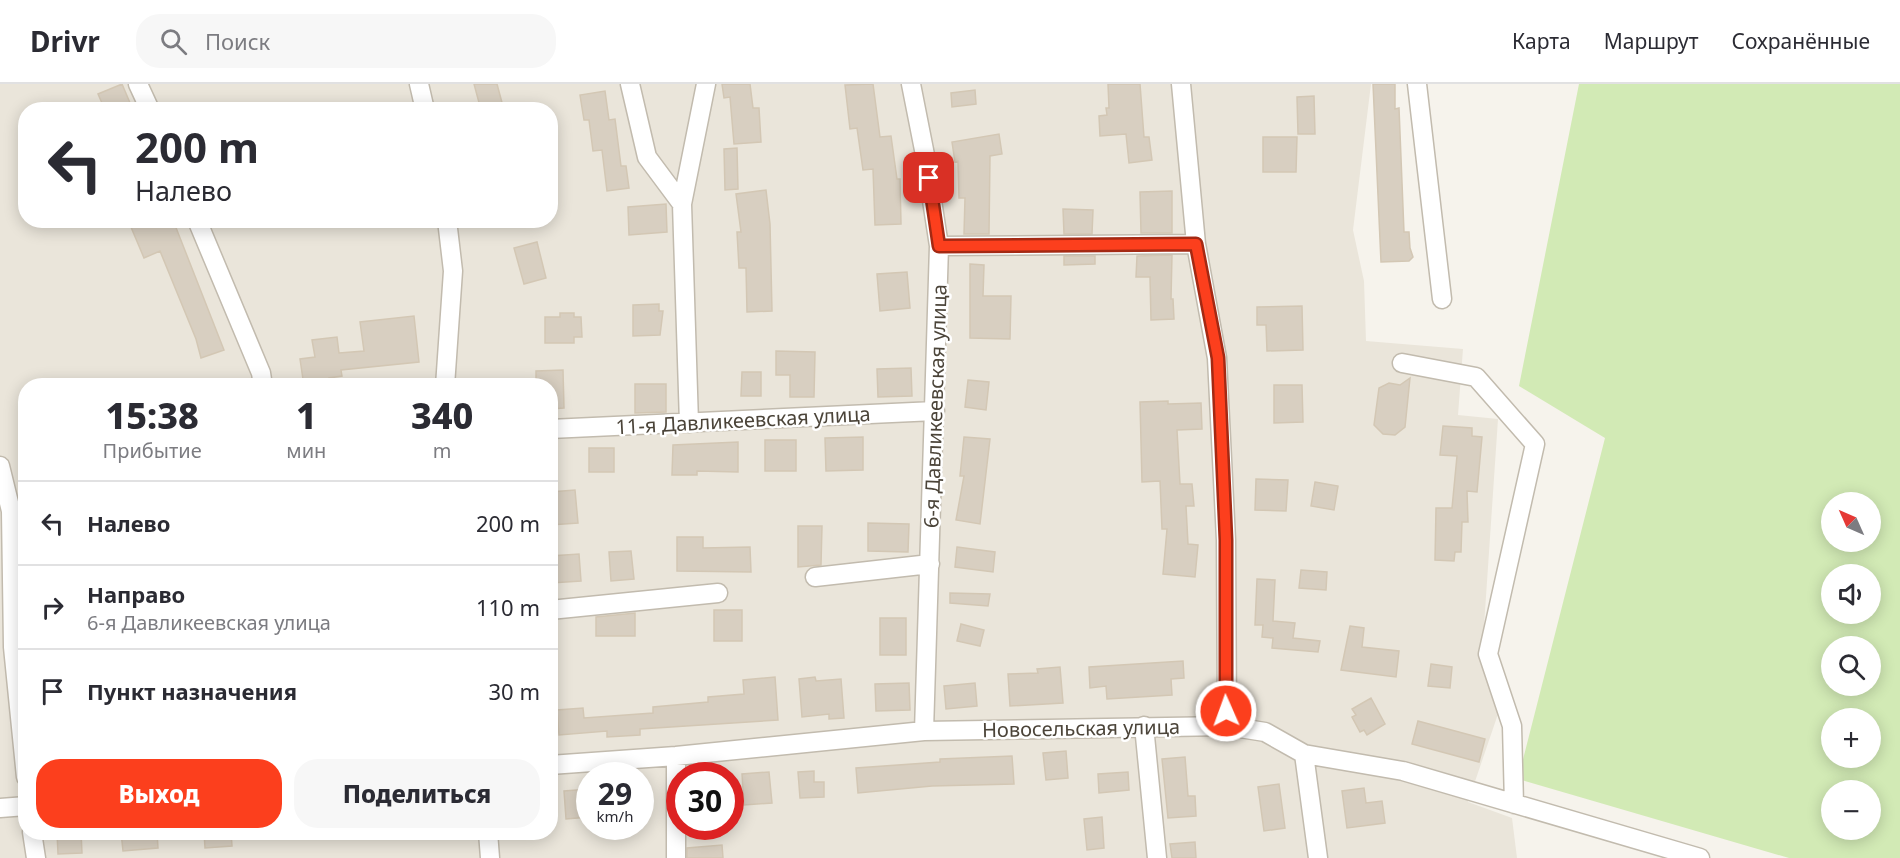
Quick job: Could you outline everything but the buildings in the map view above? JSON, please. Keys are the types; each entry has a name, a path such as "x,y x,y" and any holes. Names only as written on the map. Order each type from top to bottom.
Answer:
{"street":[{"path":"138,84 146,102"},
{"path":"419,84 423,102"},
{"path":"630,84 647,157 682,204"},
{"path":"688,423 682,204 706,84"},
{"name":"6-я Давликеевская улица","path":"911,84 926,155 939,246 924,731"},
{"path":"1181,84 1196,244 1218,358 1226,540 1227,726"},
{"path":"1417,84 1442,299"},
{"path":"200,228 262,378"},
{"path":"446,378 453,271 448,228"},
{"path":"939,246 1196,244"},
{"path":"1402,363 1476,377 1535,444 1488,654 1512,726 1514,804"},
{"name":"11-я Давликеевская улица","path":"558,429 935,411"},
{"path":"0,466 12,510 13,647 18,697"},
{"path":"815,577 930,564"},
{"path":"558,609 718,593"},
{"path":"1144,726 1157,858"},
{"name":"Новосельская улица","path":"558,764 676,756 924,731 1227,726 1265,732 1304,754 1403,771 1700,858"},
{"path":"1304,754 1318,858"},
{"path":"676,756 676,858"},
{"path":"0,808 18,807"},
{"path":"33,840 36,858"},
{"path":"489,840 490,858"}],"shaded area":[{"path":"0,84 1371,84 1353,230 1364,281 1366,341 1463,349 1458,415 1498,419 1484,626 1498,714 1468,802 1512,818 1517,858 0,858"}],"green space":[{"path":"1579,84 1900,84 1900,858 1789,858 1518,779 1605,438 1519,386"}],"route":[{"path":"929,178 939,246 1196,244 1218,358 1226,540 1226,711"}]}
